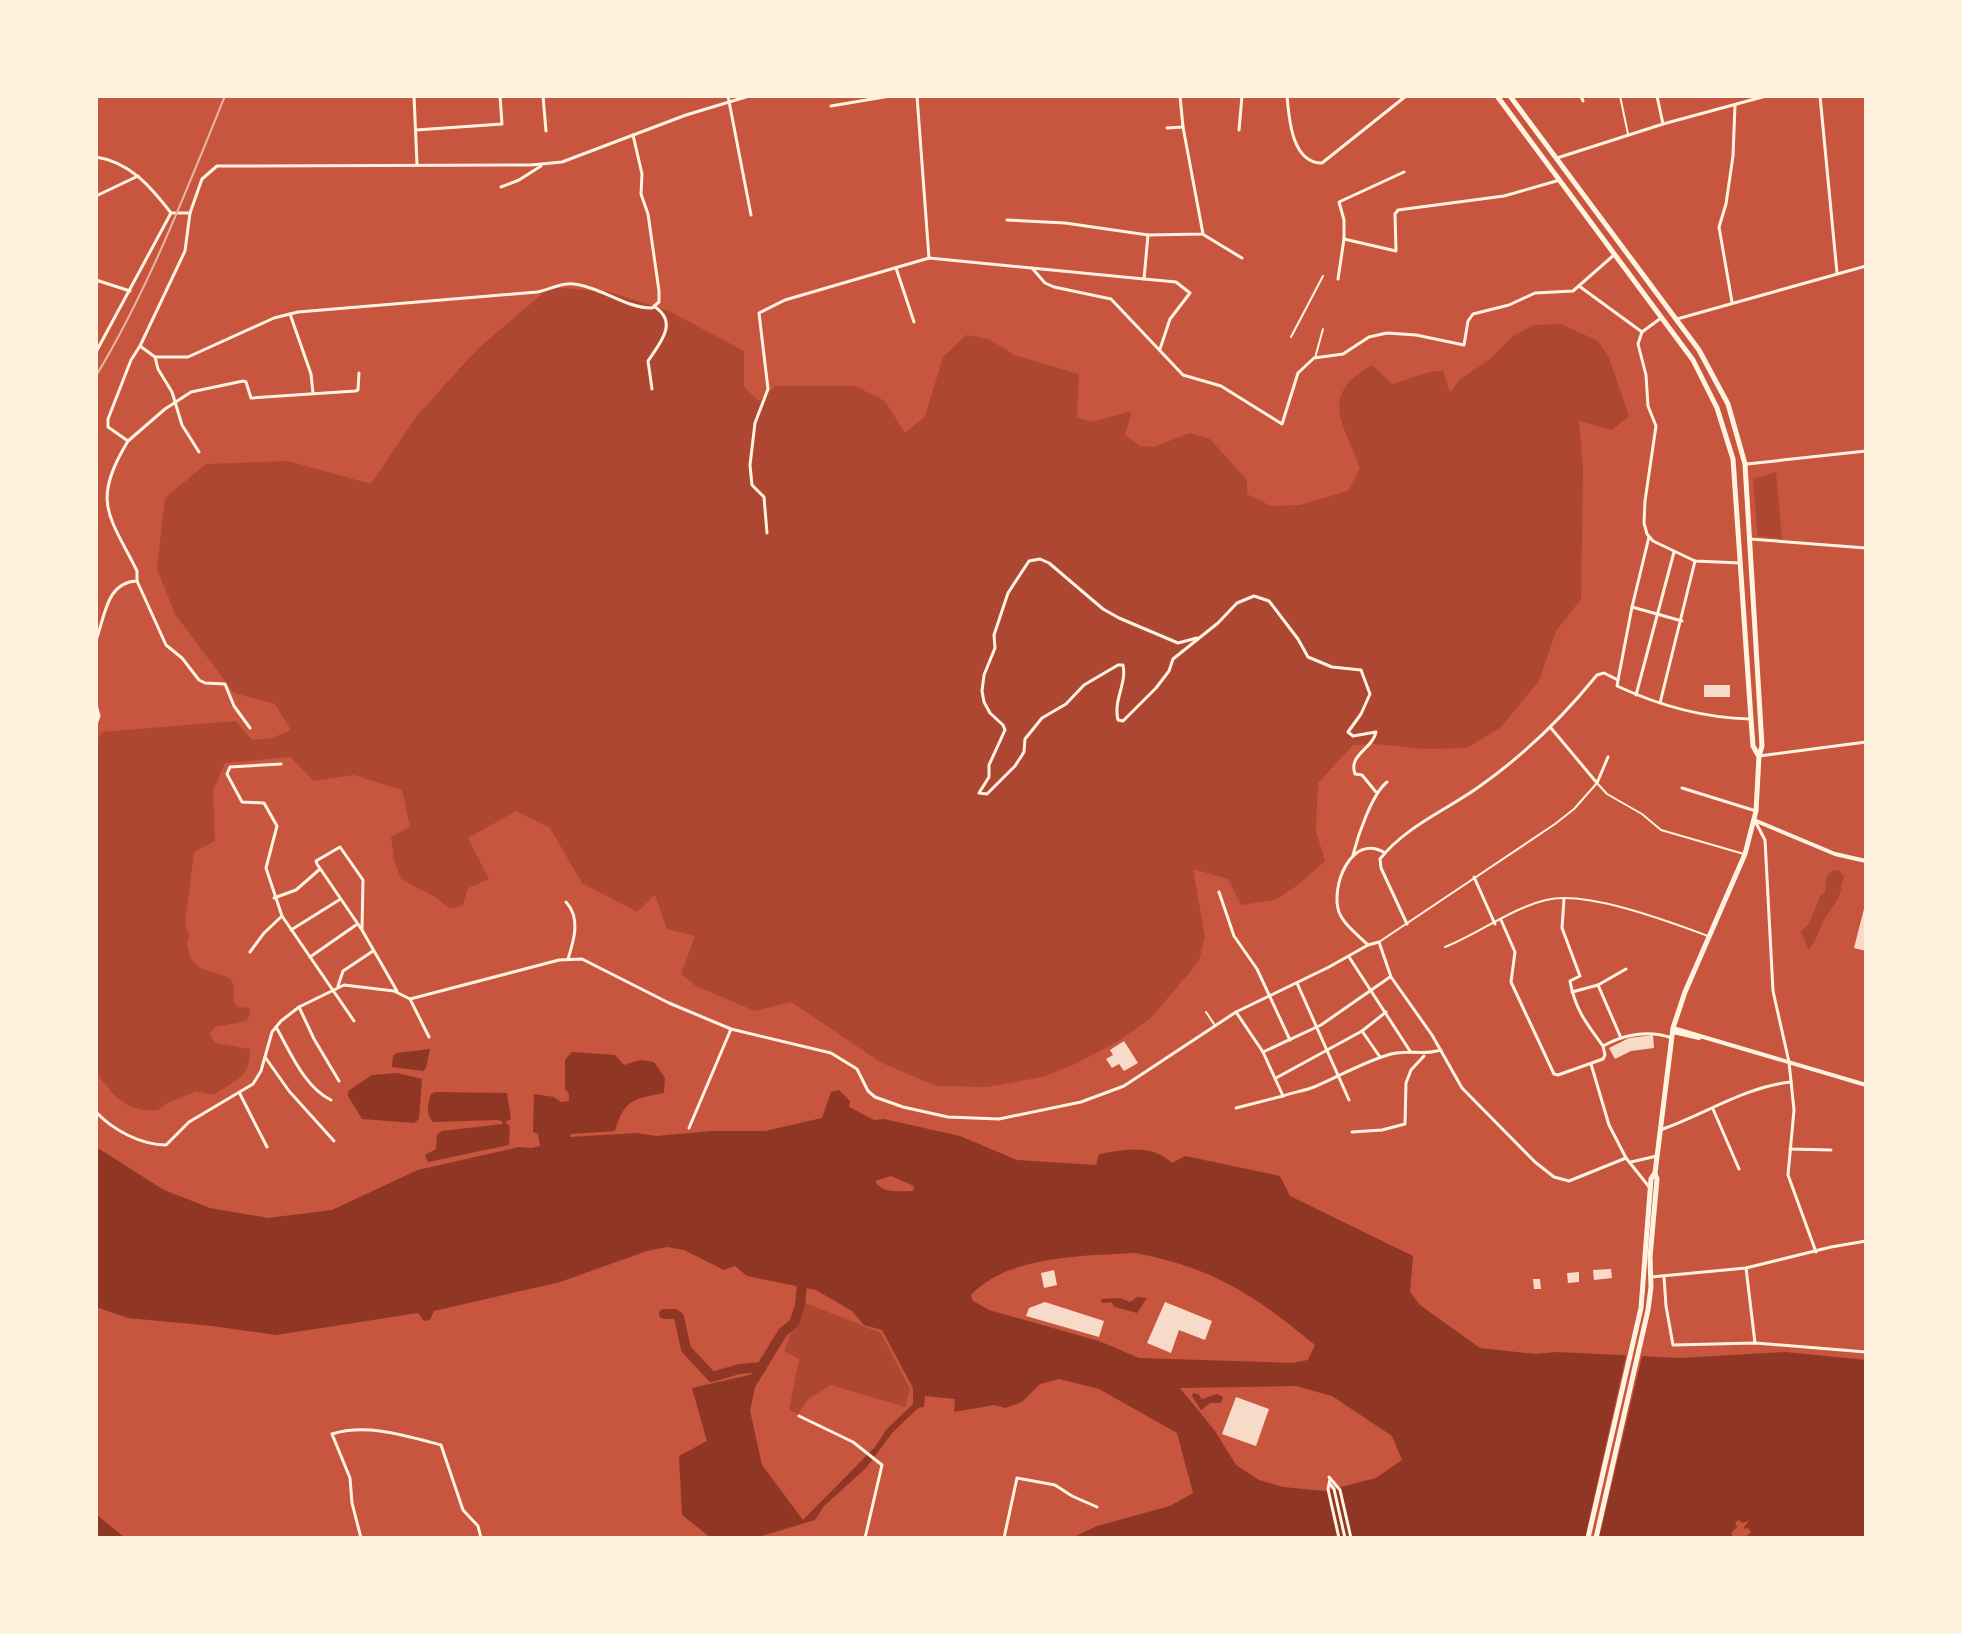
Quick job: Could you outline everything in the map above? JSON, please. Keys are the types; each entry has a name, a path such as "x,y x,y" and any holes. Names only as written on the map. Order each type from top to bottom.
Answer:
{"main road":[{"path":"1497,96 1706,381 1725,428 1733,459 1753,746 1759,756"},
{"path":"1510,96 1710,366 1728,404 1745,464 1762,746 1756,811 1745,854 1709,937 1673,1033 1655,1173 1650,1188 1645,1309 1588,1538"},
{"path":"1547,161 1557,158"},
{"path":"1668,326 1676,320"},
{"path":"1733,459 1745,464"},
{"path":"1754,820 1843,857 1866,861"},
{"path":"1673,1033 1705,1039 1866,1085"},
{"path":"1596,1538 1651,1277 1655,1173"}],"street":[{"path":"414,96 417,165"},
{"path":"416,130 502,124 500,96"},
{"path":"543,96 546,131"},
{"path":"728,96 751,215"},
{"path":"128,441 107,423 131,360 185,251 190,213 202,179 217,166 562,162 749,96"},
{"path":"831,106 890,96"},
{"path":"917,96 929,258"},
{"path":"1180,96 1203,234"},
{"path":"1239,130 1242,96"},
{"path":"1287,96 1295,141 1310,161 1318,164 1406,96"},
{"path":"1657,96 1663,124"},
{"path":"1557,158 1663,124 1766,96"},
{"path":"1820,96 1837,273"},
{"path":"1732,302 1719,227 1726,204 1733,156 1735,105"},
{"path":"1167,128 1183,127"},
{"path":"633,135 642,174 641,194 648,214 659,291 659,302 655,307"},
{"path":"96,157 119,164 138,176 171,213"},
{"path":"501,187 544,164"},
{"path":"1338,279 1344,239 1344,220 1339,202 1404,172"},
{"path":"96,196 138,176"},
{"path":"1344,239 1396,251 1395,214 1398,210 1504,196 1560,180"},
{"path":"171,213 190,213"},
{"path":"96,352 171,213"},
{"path":"1007,220 1065,223 1148,235 1203,234 1242,258"},
{"path":"1144,279 1148,235"},
{"path":"1032,268 1045,283 1054,287 1111,299 1183,375 1221,386 1282,424 1298,373 1308,361 1343,354 1379,334 1416,335 1464,345 1468,321 1476,312 1509,305 1535,293 1565,292 1579,286 1615,254"},
{"path":"767,533 764,497 752,485 750,465 755,423 768,389 759,313 785,300 929,258 1176,282 1190,293 1170,319 1160,349"},
{"path":"1676,320 1866,266"},
{"path":"896,268 914,322"},
{"path":"96,280 130,291"},
{"path":"140,346 155,357 171,359 201,353 255,326 290,314 324,308 537,292 572,283 640,307 655,307 664,315 667,327 648,361 652,389"},
{"path":"1579,286 1642,332"},
{"path":"290,314 311,374 313,393"},
{"path":"1661,317 1642,332 1638,344 1646,375 1648,406 1656,426 1645,501 1644,523 1649,537 1617,686 1660,703 1717,716 1751,719"},
{"path":"155,357 158,369 172,392 182,425 199,452"},
{"path":"250,728 234,706 225,684 199,680 182,658 166,645 137,581 137,571 107,508 107,491 128,441 173,402 196,390 243,381 251,398 357,391 359,373"},
{"path":"1745,464 1866,451"},
{"path":"1649,537 1695,561 1740,563"},
{"path":"1750,539 1866,548"},
{"path":"1636,695 1674,551"},
{"path":"1197,638 1178,643 1119,618 1103,609 1045,561 1034,559 1026,563 1008,593 994,635 995,648 984,675 984,702 1005,730 989,765 989,777 979,793 987,794 1012,770 1022,756 1025,739 1037,724 1045,715 1055,713 1071,700 1084,685 1123,665 1125,672 1116,712 1118,720 1123,721 1156,688 1169,671 1173,659 1241,600 1258,596 1269,601 1308,657 1332,667 1361,670 1370,694 1348,732 1353,736 1371,731 1376,733 1354,762 1355,774 1366,778 1376,792"},
{"path":"1660,703 1695,561"},
{"path":"96,640 111,596 124,583 137,581"},
{"path":"1632,607 1682,621"},
{"path":"1407,924 1380,865 1385,853 1431,816 1481,785 1551,728 1597,675 1604,673 1618,680"},
{"path":"96,705 99,716 96,724"},
{"path":"1551,728 1597,783 1608,757"},
{"path":"1759,756 1866,742"},
{"path":"281,764 227,770 242,802 264,803 277,826 266,868 274,898 291,930 354,1021"},
{"path":"1368,945 1345,922 1338,908 1341,873 1353,855 1376,792 1387,782"},
{"path":"1682,788 1756,811"},
{"path":"1754,820 1765,840 1773,991 1791,1082 1794,1119 1790,1182 1816,1252"},
{"path":"362,930 363,880 342,847 316,861 362,930 397,992"},
{"path":"1353,855 1372,849 1385,853"},
{"path":"274,898 296,890 320,869"},
{"path":"1474,877 1495,924"},
{"path":"1219,892 1234,936 1254,964 1290,1040"},
{"path":"291,930 340,899"},
{"path":"1501,920 1515,952 1511,982 1554,1074 1591,1064 1605,1055 1603,1046 1579,1013 1572,992 1570,981 1580,976 1562,928 1564,899"},
{"path":"566,902 575,916 575,934 568,959"},
{"path":"250,952 282,916"},
{"path":"310,957 358,925"},
{"path":"410,999 479,979 568,959 590,962 669,1003 731,1029 831,1053 857,1069 868,1091 889,1102 948,1117 981,1120 1043,1112 1107,1094 1139,1078 1236,1012 1379,942 1391,977 1470,1098 1535,1162 1554,1177 1569,1181 1626,1158"},
{"path":"338,986 343,971 373,951"},
{"path":"1349,957 1411,1052"},
{"path":"1572,992 1598,985 1626,969"},
{"path":"1263,1052 1317,1027 1391,977"},
{"path":"1297,983 1349,1100"},
{"path":"96,1112 106,1122 133,1137 166,1145 189,1122 240,1094 258,1078 276,1027 299,1007 338,986 356,985 397,992 410,999 429,1037"},
{"path":"1598,985 1621,1038"},
{"path":"299,1007 339,1081"},
{"path":"1236,1012 1263,1052 1283,1096"},
{"path":"1276,1078 1362,1031 1386,1012"},
{"path":"276,1027 304,1075 323,1096 331,1100"},
{"path":"689,1128 731,1029"},
{"path":"1362,1031 1381,1058"},
{"path":"1603,1046 1621,1038 1673,1033"},
{"path":"1236,1108 1309,1089 1381,1058 1411,1052 1425,1055 1441,1050"},
{"path":"1352,1132 1382,1130 1405,1124 1406,1083 1411,1070 1425,1055"},
{"path":"265,1057 289,1091 334,1141"},
{"path":"1591,1064 1604,1112 1626,1158 1650,1188"},
{"path":"1660,1130 1713,1109 1745,1092 1791,1082"},
{"path":"240,1094 267,1147"},
{"path":"1713,1109 1739,1169"},
{"path":"1790,1149 1831,1150"},
{"path":"1631,1162 1657,1156"},
{"path":"1651,1277 1746,1268 1866,1241"},
{"path":"1746,1268 1755,1343"},
{"path":"1664,1277 1673,1345 1755,1343 1866,1352"},
{"path":"799,1416 847,1439 882,1466 865,1538"},
{"path":"361,1538 352,1503 350,1478 332,1434 357,1428 399,1434 441,1445 463,1510 478,1526 481,1538"},
{"path":"1004,1538 1018,1477 1055,1485 1097,1507"},
{"path":"1339,1538 1329,1477 1340,1490 1351,1538"},
{"path":"1329,1486 1334,1489 1345,1538"}],"lane":[{"path":"1620,96 1629,136"},
{"path":"1291,337 1323,276"},
{"path":"1315,358 1323,329"},
{"path":"1379,942 1555,824 1574,809 1597,783 1607,794 1642,814 1661,830 1745,854"},
{"path":"1445,947 1538,902 1564,899 1643,913 1709,937"},
{"path":"1206,1012 1214,1025"}],"shaded area":[{"path":"550,287 609,292 669,311 744,351 744,387 759,401 775,386 855,386 885,401 905,433 925,416 943,357 966,335 989,339 1014,355 1079,374 1077,417 1091,422 1132,411 1125,435 1140,446 1154,447 1189,433 1210,439 1247,480 1247,494 1271,506 1300,505 1348,491 1360,468 1342,423 1340,399 1355,376 1372,365 1392,384 1443,371 1450,393 1459,380 1489,360 1513,336 1534,325 1561,324 1598,341 1609,358 1629,416 1612,430 1579,421 1583,469 1581,599 1556,631 1539,681 1501,727 1467,748 1353,745 1318,783 1316,831 1325,861 1275,900 1241,905 1228,879 1193,869 1205,937 1199,961 1151,1018 1117,1042 1075,1064 1043,1077 987,1087 936,1086 880,1062 791,1002 755,1011 696,986 681,974 695,936 667,929 655,895 637,912 582,883 550,828 516,811 468,838 489,879 468,888 463,905 450,909 435,897 401,879 394,860 391,837 410,827 402,790 354,775 314,781 290,757 225,763 213,791 215,841 194,852 185,925 190,936 187,941 190,956 198,966 228,978 234,990 233,1001 238,1007 249,1008 250,1013 247,1021 215,1027 209,1034 216,1043 250,1049 247,1067 240,1078 214,1095 195,1091 158,1110 138,1109 122,1102 96,1072 96,741 102,732 236,721 252,740 272,738 291,730 275,704 234,693 175,614 157,569 165,498 206,464 288,461 371,484 416,417 461,367"},
{"path":"1776,472 1782,539 1757,536 1753,479"},
{"path":"1839,870 1844,877 1840,893 1809,950 1801,932 1810,922 1820,896 1825,892 1826,877 1832,871"},
{"path":"430,1049 423,1071 392,1067 393,1056 397,1053"},
{"path":"572,1052 615,1055 624,1065 640,1060 654,1062 665,1078 664,1093 632,1102 622,1112 615,1131 571,1134 570,1137 765,1131 822,1118 831,1092 839,1090 850,1101 849,1107 874,1120 884,1119 960,1136 1017,1160 1096,1165 1099,1154 1147,1150 1172,1163 1185,1156 1280,1176 1290,1196 1413,1256 1410,1292 1420,1305 1480,1348 1535,1354 1557,1352 1680,1358 1785,1352 1866,1360 1866,1538 1744,1538 1751,1532 1748,1528 1743,1529 1749,1520 1743,1523 1739,1520 1731,1533 1733,1538 1072,1538 1097,1526 1170,1506 1193,1493 1177,1433 1099,1389 1059,1379 1040,1384 1022,1402 1005,1408 994,1405 954,1412 955,1399 925,1396 924,1407 918,1408 893,1432 866,1468 824,1506 815,1520 755,1538 711,1538 682,1515 679,1456 707,1441 692,1388 758,1373 750,1411 762,1465 803,1520 913,1404 913,1388 882,1330 864,1325 852,1311 816,1290 747,1276 735,1266 724,1270 684,1250 667,1247 647,1251 560,1282 434,1311 430,1320 424,1321 418,1313 276,1335 128,1318 96,1307 96,1147 164,1190 210,1208 268,1218 332,1210 418,1170 519,1147 540,1146 538,1134 533,1132 534,1094 554,1097 561,1102 569,1101 565,1089 565,1060","holes":["891,1176 914,1186 913,1191 887,1190 875,1181","1135,1253 1187,1266 1252,1298 1315,1345 1308,1360 1292,1363 1139,1358 1099,1341 989,1310 973,1301 971,1295 1005,1272 1070,1257","1296,1386 1332,1396 1392,1436 1402,1460 1376,1478 1325,1491 1283,1487 1259,1480 1236,1465 1215,1431 1180,1388"]},
{"path":"397,1073 422,1079 419,1119 414,1123 362,1119 348,1091 372,1075"},
{"path":"507,1093 511,1119 505,1122 510,1126 509,1145 428,1162 425,1155 436,1149 437,1135 442,1131 503,1124 497,1120 433,1122 428,1104 431,1094"},
{"path":"1137,1297 1147,1298 1137,1313 1115,1307 1111,1302 1102,1303 1101,1299 1120,1298 1130,1302"},
{"path":"803,1302 881,1333 910,1389 905,1407 831,1385 808,1399 798,1414 789,1410 799,1359 784,1351"},
{"path":"1193,1393 1202,1399 1217,1394 1223,1397 1221,1403 1210,1403 1201,1410"},
{"path":"96,1514 125,1538 96,1538"}],"pier":[{"path":"1627,1351 1643,1352 1599,1538 1585,1538"}],"building":[{"path":"1704,685 1730,685 1730,697 1704,697"},
{"path":"1866,905 1866,951 1854,948"},
{"path":"1653,1035 1654,1048 1631,1051 1615,1059 1609,1048 1629,1038"},
{"path":"1124,1041 1138,1063 1124,1071 1119,1064 1112,1068 1106,1059 1113,1055 1110,1050"},
{"path":"1611,1269 1612,1278 1594,1280 1593,1270"},
{"path":"1054,1270 1057,1285 1044,1288 1041,1273"},
{"path":"1579,1272 1579,1282 1568,1283 1567,1273"},
{"path":"1533,1279 1540,1279 1541,1289 1534,1289"},
{"path":"1045,1302 1104,1321 1099,1337 1026,1316 1029,1308"},
{"path":"1165,1302 1212,1321 1205,1340 1179,1330 1171,1353 1147,1343"},
{"path":"1236,1397 1269,1409 1256,1446 1222,1434"}],"waterway":[{"path":"751,1384 783,1332 794,1323 800,1305 803,1275"},
{"path":"664,1314 679,1317 686,1349 712,1377 739,1369 762,1367"}],"railway":[{"path":"96,376 150,274 225,96"}]}
